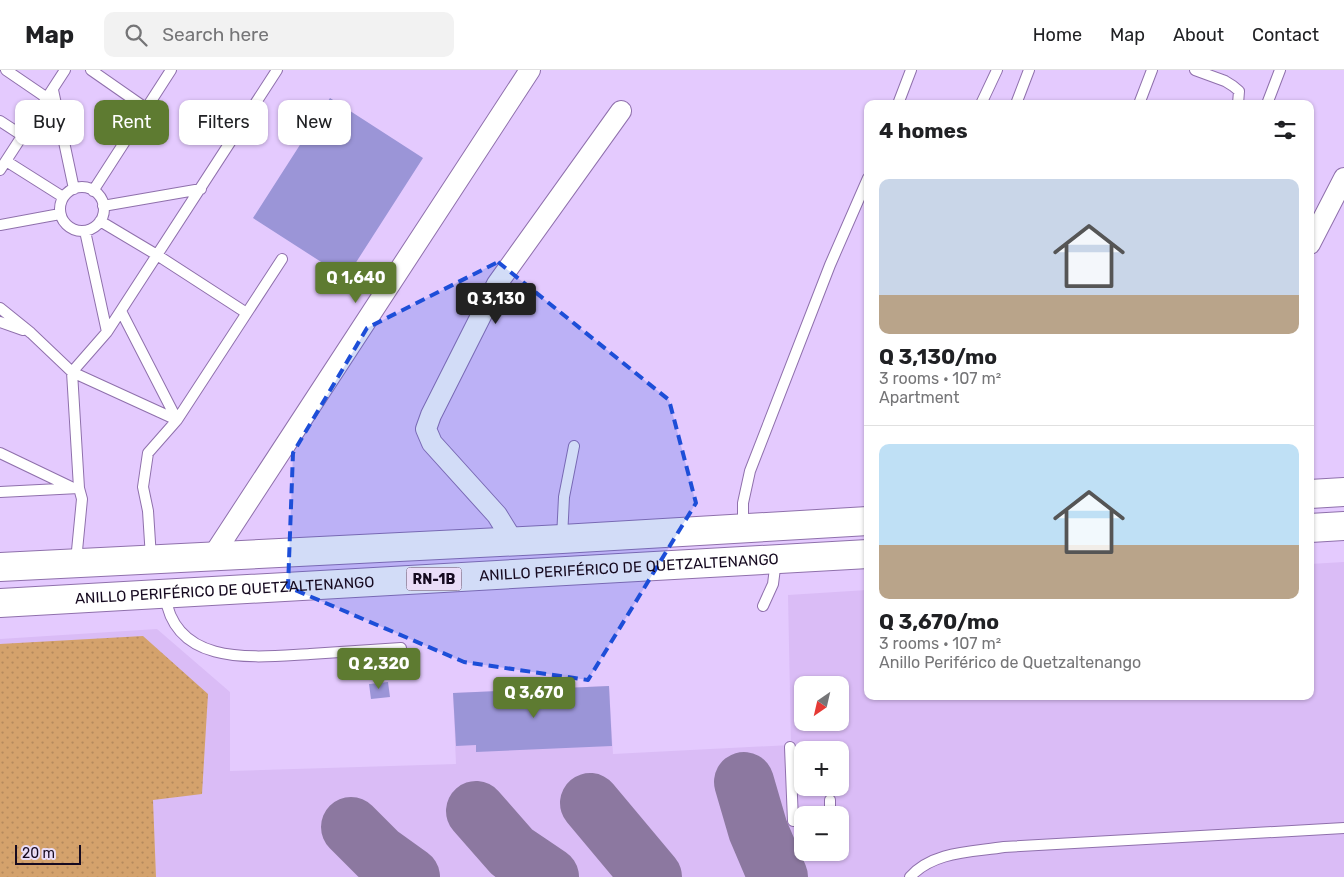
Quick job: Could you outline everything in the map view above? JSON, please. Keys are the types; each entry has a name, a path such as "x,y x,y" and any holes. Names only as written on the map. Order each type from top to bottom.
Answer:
{"highway":[{"path":"1314,494 1344,492"},
{"name":"RN-1B","path":"0,567 562,539 864,521"},
{"path":"1314,528 1344,526"},
{"name":"ANILLO PERIFÉRICO DE QUETZALTENANGO","path":"0,603 864,554"}],"street":[{"path":"212,557 530,70"},
{"path":"514,540 498,516 432,442 426,429 431,415 496,284 621,111"},
{"path":"1314,236 1344,178"}],"lane":[{"path":"6,70 50,94 74,188"},
{"path":"46,100 65,70"},
{"path":"91,70 134,100"},
{"path":"153,100 171,70"},
{"path":"76,562 82,499 75,488 72,372 107,332 277,70"},
{"path":"900,100 911,70"},
{"path":"983,100 997,70"},
{"path":"1018,100 1029,70"},
{"path":"1141,100 1152,70"},
{"path":"1195,70 1233,86 1239,91 1238,100"},
{"path":"1269,100 1280,70"},
{"path":"0,121 15,131"},
{"path":"0,170 17,145"},
{"path":"93,191 123,145"},
{"path":"6,161 63,197"},
{"path":"743,528 743,502 750,471 830,264 864,187"},
{"path":"74,188 93,191 102,200 103,216 91,229 85,231 72,229 60,214 63,197 74,188"},
{"path":"103,206 201,189"},
{"path":"0,225 60,214"},
{"path":"100,221 157,255 245,312"},
{"path":"85,231 107,332"},
{"path":"151,559 148,511 143,487 148,453 177,420 245,312 282,259"},
{"path":"0,308 31,333 72,372 177,420"},
{"path":"121,311 177,420"},
{"path":"0,322 31,333"},
{"path":"562,539 564,497 574,446"},
{"path":"0,453 75,488"},
{"path":"0,492 75,488"},
{"path":"763,606 774,584 776,559"},
{"path":"165,594 170,615 176,626 191,640 219,654 251,657 401,648"},
{"path":"790,747 794,821"},
{"path":"830,800 830,806"},
{"path":"910,877 922,865 932,860 1004,847 1344,828"}],"highlighted area":[{"path":"498,262 669,400 696,503 588,680 464,662 288,587 293,453 367,328"}],"shaded area":[{"path":"1344,562 1344,877 0,877 0,639 157,629 230,692 230,771 456,764 453,693 609,686 613,754 791,745 788,595 864,590 864,700 1314,700 1314,564"},
{"path":"143,636 208,694 202,794 153,800 156,877 0,877 0,644"}],"building":[{"path":"351,112 423,158 346,278 253,218 300,145 351,145"},
{"path":"388,682 390,697 371,699 369,684"},
{"path":"609,686 612,746 476,752 476,745 456,746 453,693"}],"taxiway":[{"path":"744,782 758,830 778,877"},
{"path":"590,803 652,877"},
{"path":"476,811 512,852 549,877"},
{"path":"351,827 378,854 410,877"}]}
